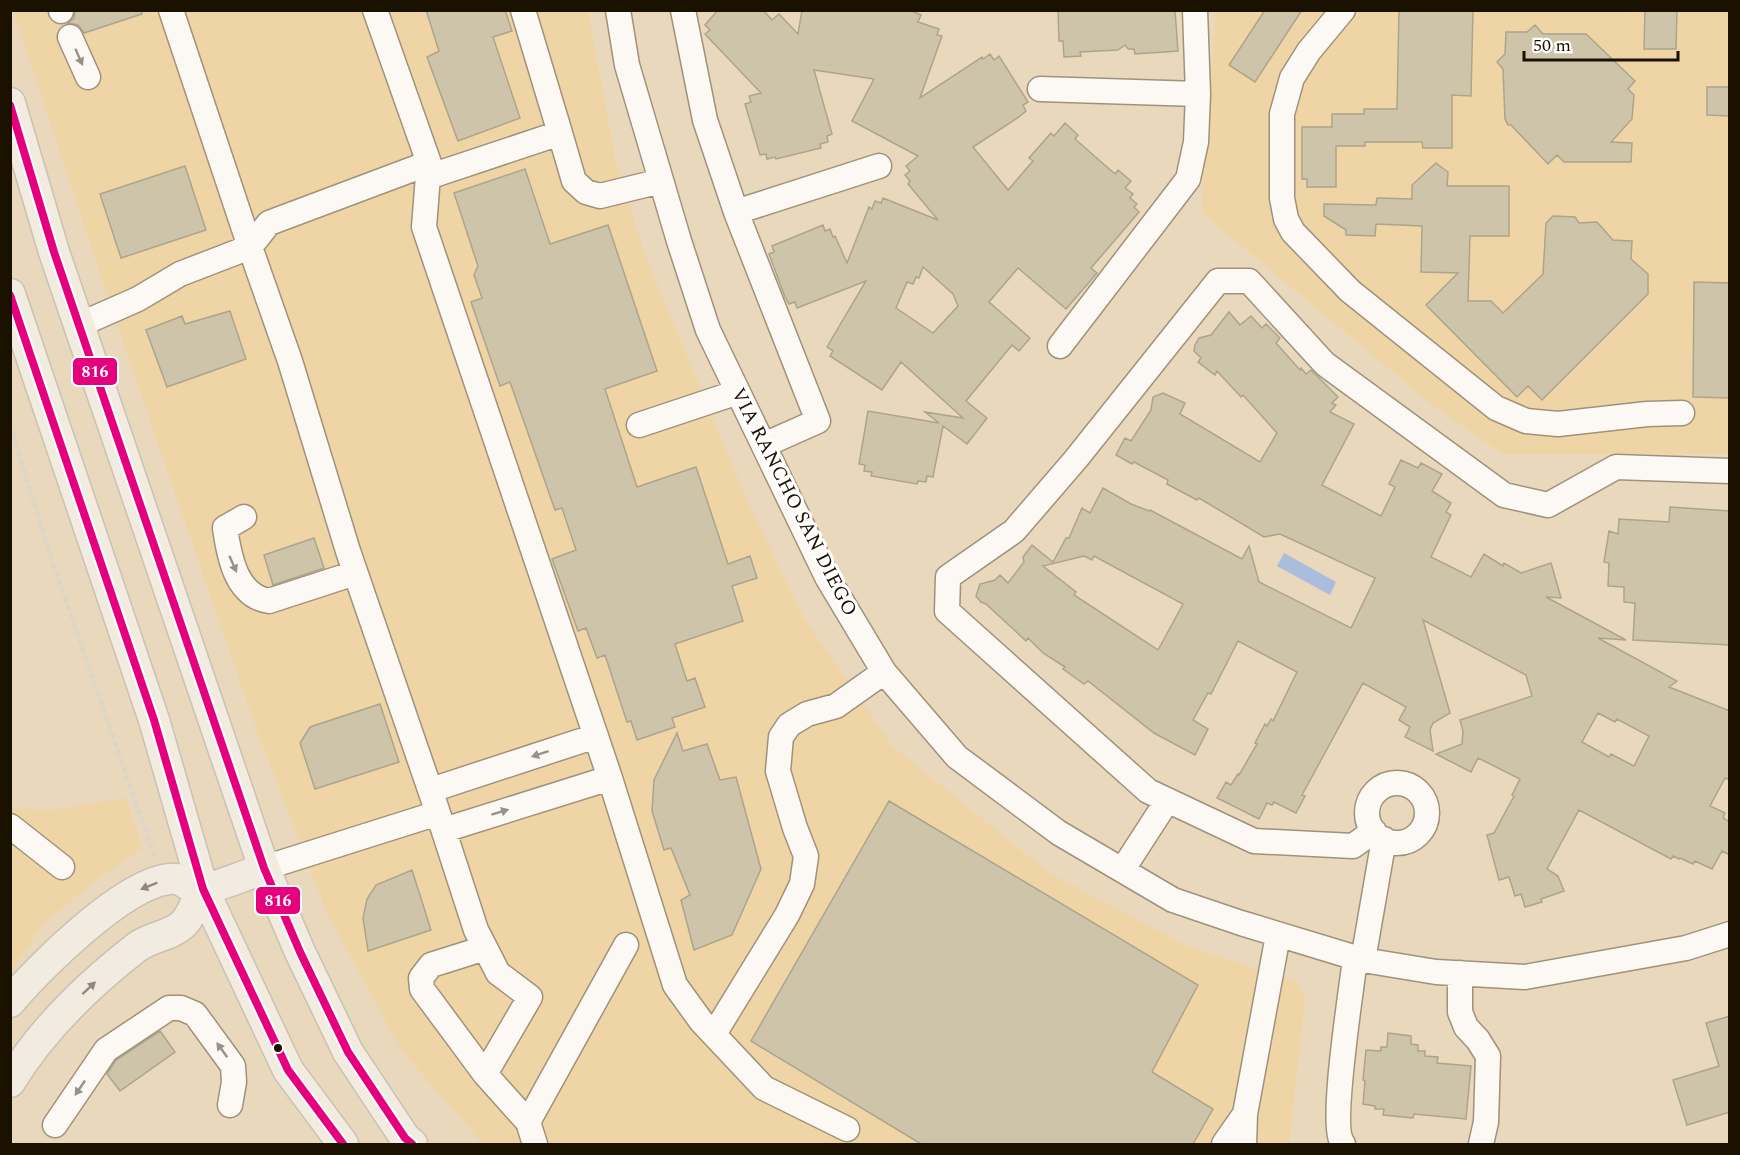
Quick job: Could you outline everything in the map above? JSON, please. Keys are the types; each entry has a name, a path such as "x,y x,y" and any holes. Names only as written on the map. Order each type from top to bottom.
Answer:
{"main road":[{"path":"10,103 54,252 264,868 300,952 348,1052 405,1138 412,1144"},
{"path":"10,294 153,720 203,889 288,1070 343,1144"},
{"path":"14,989 121,899 163,880 180,879 192,887 203,889 264,868"},
{"path":"10,1082 57,1018 140,945 183,925 203,889"}],"street":[{"path":"171,10 290,361 355,573 438,811 476,930 498,973 530,997 485,1074"},
{"path":"375,10 428,170 424,227 610,778 675,985 714,1034 764,1088 847,1129"},
{"path":"523,10 574,181 586,192 600,196 661,181"},
{"name":"VIA RANCHO SAN DIEGO","path":"618,10 627,65 708,330 827,577 884,672 957,757 1059,833 1173,900 1278,935 1359,958 1436,972 1525,977 1686,948 1730,934"},
{"path":"683,10 705,120 736,212 818,421 764,445"},
{"path":"1060,346 1188,178 1196,142 1198,94 1195,10"},
{"path":"1343,10 1309,51 1292,78 1282,114 1282,198 1286,219 1293,232 1350,291 1496,408 1526,421 1558,424 1647,414 1682,413"},
{"path":"70,37 88,77"},
{"path":"1040,89 1198,94"},
{"path":"79,325 138,299 180,274 250,247 268,223 428,170 560,133"},
{"path":"736,212 879,166"},
{"path":"1343,1144 1340,1140 1337,1112 1379,835 1353,846 1254,841 1148,791 947,611 948,577 1014,531 1076,459 1218,281 1249,281 1325,364 1504,495 1548,505 1616,467 1730,471"},
{"path":"639,425 738,392"},
{"path":"244,517 225,528 229,554 245,590 257,599 268,601 355,573"},
{"path":"714,1034 787,915 802,884 806,856 778,771 781,737 789,724 807,714 836,706 884,672"},
{"path":"264,868 438,811 596,736"},
{"path":"438,811 610,778"},
{"path":"1123,869 1167,801"},
{"path":"10,826 62,867"},
{"path":"1244,1144 1245,1114 1278,935"},
{"path":"528,1122 626,945"},
{"path":"485,948 432,965 421,978 422,989 485,1074 528,1122 535,1144"},
{"path":"1460,973 1460,1012 1466,1027 1488,1056 1486,1122 1481,1144"},
{"path":"55,1125 106,1050 169,1008 182,1008 195,1014 233,1066 234,1082 230,1105"},
{"path":"1224,1144 1245,1114"}],"path":[{"path":"10,425 53,564 163,880"}],"shaded area":[{"path":"13,11 588,11 616,163 645,255 749,505 804,618 892,746 1050,873 1188,947 1297,981 1305,1000 1289,1144 483,1144 402,1051 327,913 255,725 126,351"},
{"path":"1216,11 1729,11 1729,454 1502,454 1429,402 1201,212"},
{"path":"126,798 142,848 93,882 42,926 11,971 11,808 52,810"}],"water":[{"path":"1284,553 1336,582 1330,595 1277,566"}],"building":[{"path":"75,10 141,10 142,14 84,33 78,25 68,23 74,18"},
{"path":"426,10 505,10 512,31 493,37 520,118 458,141 427,57 439,51"},
{"path":"718,10 763,10 772,20 779,14 798,34 802,10 909,10 921,15 918,22 939,29 937,35 942,36 920,98 990,54 994,60 999,56 1028,102 1023,105 1026,111 1019,117 973,147 1008,190 1033,161 1029,158 1051,133 1054,136 1065,123 1078,135 1075,139 1115,174 1118,170 1131,181 1125,188 1133,194 1130,198 1137,204 1134,207 1139,212 1091,268 1097,273 1066,309 1018,268 989,302 1030,338 1019,351 1012,345 966,401 987,418 967,444 943,426 933,477 927,476 926,482 918,481 917,484 871,476 872,472 864,471 865,465 859,464 868,411 939,423 925,412 963,418 901,362 882,390 830,356 833,351 827,347 866,281 797,308 795,302 789,304 785,297 769,254 774,252 772,246 823,225 825,231 830,229 833,237 835,236 847,263 869,207 872,209 875,201 881,203 883,198 938,220 908,184 910,181 905,175 910,171 906,166 918,156 852,121 874,79 814,70 832,134 827,136 828,142 820,144 821,148 776,159 775,157 767,159 766,154 760,155 745,104 751,102 749,96 761,93 705,34 710,30 705,25","holes":["923,267 953,294 958,306 933,333 896,308 907,282 913,284 916,277 919,278"]},
{"path":"1058,10 1175,10 1178,51 1135,54 1134,49 1128,49 1125,45 1118,50 1080,52 1081,56 1064,57 1063,41 1059,41"},
{"path":"1265,10 1302,10 1255,82 1229,65"},
{"path":"1399,10 1473,10 1471,96 1452,95 1452,148 1423,148 1422,142 1365,142 1365,146 1336,146 1336,187 1307,187 1307,179 1302,179 1302,127 1332,127 1332,114 1364,114 1364,109 1397,109"},
{"path":"1645,10 1677,10 1676,49 1644,49"},
{"path":"1535,25 1543,34 1586,34 1635,81 1628,89 1634,95 1632,119 1611,142 1632,143 1631,162 1564,162 1557,155 1548,164 1511,125 1508,125 1505,119 1503,69 1497,62 1505,54 1506,32 1527,32"},
{"path":"1707,87 1730,87 1730,116 1707,115"},
{"path":"1436,163 1448,172 1447,186 1509,186 1509,236 1470,236 1468,301 1491,301 1503,313 1543,274 1546,223 1553,216 1575,217 1579,223 1597,222 1613,240 1632,241 1631,259 1648,274 1648,294 1542,400 1528,386 1517,397 1426,305 1458,273 1421,272 1422,226 1376,224 1375,236 1346,235 1346,230 1324,216 1324,204 1376,205 1377,198 1412,199 1412,185"},
{"path":"185,166 206,230 121,258 100,194"},
{"path":"525,169 550,244 608,225 657,371 605,389 637,487 696,467 728,564 750,556 757,578 732,586 743,621 675,644 687,681 695,678 705,707 672,718 675,727 637,740 631,721 627,722 605,655 597,658 586,628 578,631 552,559 576,550 562,508 555,510 510,382 500,386 471,302 482,298 474,275 478,266 454,193"},
{"path":"1694,282 1730,283 1730,398 1693,397"},
{"path":"230,311 246,359 167,387 146,330 182,316 185,324"},
{"path":"1229,312 1240,325 1251,316 1262,328 1266,324 1280,338 1276,343 1300,370 1301,368 1306,374 1311,370 1338,397 1332,403 1336,405 1330,412 1354,424 1322,485 1381,516 1395,487 1389,484 1401,460 1418,468 1421,463 1442,474 1432,491 1451,503 1446,512 1451,515 1431,557 1471,577 1484,554 1503,566 1504,563 1521,573 1551,563 1561,598 1546,597 1626,640 1598,638 1677,681 1669,687 1730,711 1730,780 1725,778 1710,806 1725,813 1723,818 1730,822 1730,855 1722,851 1712,869 1695,861 1693,864 1673,856 1671,859 1579,810 1547,869 1558,876 1564,891 1541,899 1542,902 1525,907 1521,894 1515,896 1509,877 1499,880 1487,835 1494,833 1514,796 1512,795 1520,779 1478,758 1471,772 1436,754 1462,744 1463,731 1460,720 1532,696 1526,675 1423,620 1450,713 1433,723 1430,730 1433,751 1405,737 1410,727 1399,720 1406,707 1363,683 1302,795 1305,796 1296,813 1274,802 1272,805 1267,803 1259,819 1217,798 1226,782 1231,785 1239,775 1257,744 1255,743 1265,724 1267,726 1271,719 1273,721 1297,672 1238,641 1211,694 1208,693 1193,720 1208,729 1195,755 1154,733 1088,681 1084,684 1063,669 1065,667 1043,653 1028,638 1026,641 981,602 976,596 980,584 995,580 1000,575 1008,583 1024,562 1023,557 1032,545 1053,562 1066,538 1069,538 1082,508 1090,513 1103,488 1242,559 1249,546 1259,582 1351,628 1375,578 1280,534 1264,537 1199,498 1197,500 1167,484 1168,480 1116,455 1125,438 1131,441 1151,410 1153,397 1163,393 1185,403 1180,414 1260,462 1277,433 1243,395 1241,397 1217,371 1215,375 1198,362 1201,358 1194,351 1195,345 1199,338 1211,335","holes":["1084,556 1092,560 1094,556 1183,604 1158,650 1074,595 1076,592 1043,566","1598,713 1615,722 1617,719 1649,736 1634,766 1611,754 1609,757 1582,742"]},
{"path":"1670,507 1730,511 1730,645 1633,640 1635,603 1624,602 1624,587 1608,586 1609,563 1604,562 1609,531 1618,534 1619,519 1669,522"},
{"path":"314,538 324,568 273,585 264,555"},
{"path":"380,704 399,762 315,789 300,743 310,727"},
{"path":"677,733 683,751 707,744 720,780 736,777 761,869 732,935 694,950 681,900 690,895 671,848 664,850 652,811 654,780"},
{"path":"889,801 1198,985 1152,1072 1213,1109 1193,1144 921,1144 751,1041"},
{"path":"412,870 431,930 368,951 363,918 367,899 376,885"},
{"path":"1730,1016 1730,1112 1687,1125 1673,1080 1719,1066 1706,1023"},
{"path":"160,1031 175,1052 120,1091 107,1074 116,1060"},
{"path":"1388,1033 1411,1036 1411,1044 1418,1045 1418,1051 1425,1051 1425,1056 1438,1057 1437,1063 1471,1066 1466,1119 1414,1114 1413,1118 1383,1115 1384,1109 1375,1109 1375,1106 1363,1104 1366,1050 1381,1051 1381,1047 1387,1047"}],"transit line":[{"name":"816","path":"10,105 54,252 264,868 300,952 348,1052 405,1138 412,1144"},
{"name":"816","path":"10,295 154,720 203,889 288,1070 343,1144"}]}
